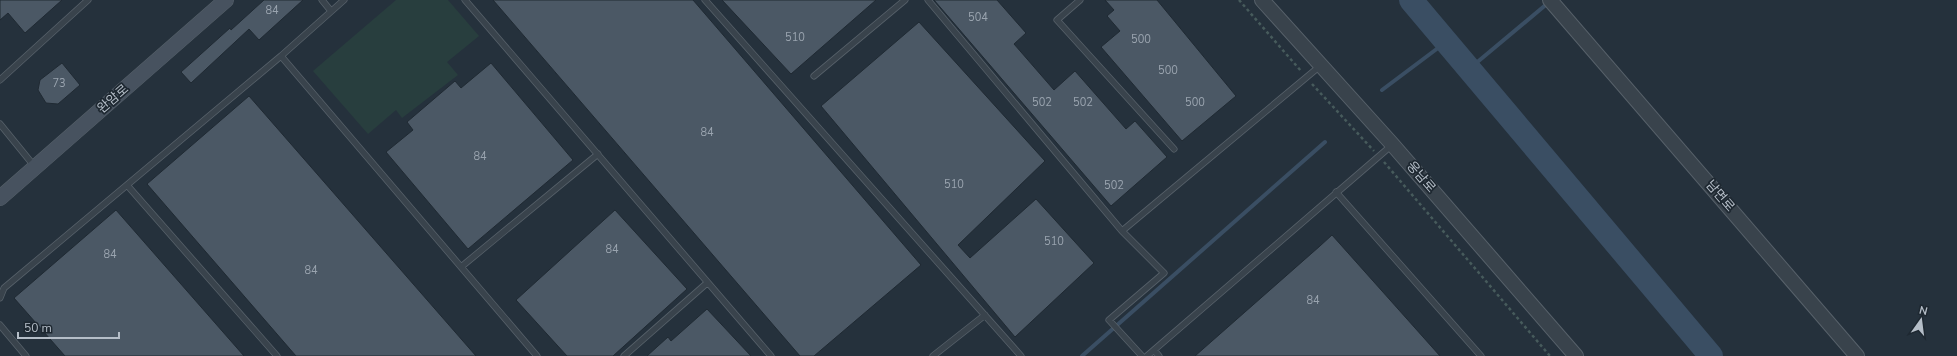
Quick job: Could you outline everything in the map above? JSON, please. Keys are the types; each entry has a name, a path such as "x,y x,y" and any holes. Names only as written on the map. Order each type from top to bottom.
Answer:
{"main road":[{"name":"완암로","path":"0,198 226,0"}],"street":[{"name":"웅남로","path":"1262,0 1392,144 1576,356"},
{"name":"남면로","path":"1550,0 1857,356"}],"lane":[{"path":"0,80 88,0"},
{"path":"322,0 331,11"},
{"path":"0,298 4,288 281,56 344,0"},
{"path":"465,0 771,356"},
{"path":"705,0 1021,356"},
{"path":"814,76 905,0"},
{"path":"928,0 1122,231 1164,273 1110,320 1142,356"},
{"path":"1080,0 1057,20 1174,150"},
{"path":"281,56 537,356"},
{"path":"1122,231 1320,66"},
{"path":"0,124 35,168"},
{"path":"1147,356 1392,144"},
{"path":"461,267 598,154"},
{"path":"127,185 277,356"},
{"path":"1336,192 1481,356"},
{"path":"624,356 707,283"},
{"path":"933,356 985,315"},
{"path":"0,326 26,356"},
{"path":"1154,350 1159,356"}],"path":[{"path":"1239,0 1306,78 1378,156 1550,356"}],"green space":[{"path":"396,0 448,0 479,36 447,62 458,75 402,118 396,110 368,134 313,71"}],"building":[{"path":"0,0 62,0 25,33 8,13 0,20"},
{"path":"264,0 303,0 259,40 249,29 191,83 181,72"},
{"path":"493,0 693,0 921,265 814,356 800,356"},
{"path":"722,0 876,0 791,74"},
{"path":"934,0 997,0 1026,33 1014,44 1054,90 1075,71 1126,129 1135,121 1167,157 1111,206"},
{"path":"1105,0 1157,0 1236,96 1182,141 1101,47 1120,31 1107,16 1114,10"},
{"path":"919,22 1045,161 958,245 970,258 1036,199 1094,263 1015,337 821,106"},
{"path":"62,63 80,85 58,104 46,103 38,90 40,80"},
{"path":"491,63 573,160 468,249 386,152 413,130 407,122 455,81 461,88"},
{"path":"249,96 476,356 296,356 147,184"},
{"path":"116,210 244,356 65,356 14,298"},
{"path":"615,210 687,289 613,356 567,356 516,300"},
{"path":"1332,235 1440,356 1195,356 1320,246"},
{"path":"707,309 751,356 647,356 668,337 671,341"}],"waterway":[{"path":"1411,0 1711,356"},
{"path":"1469,69 1548,3"},
{"path":"1382,90 1446,42"},
{"path":"1082,356 1325,142"}]}
